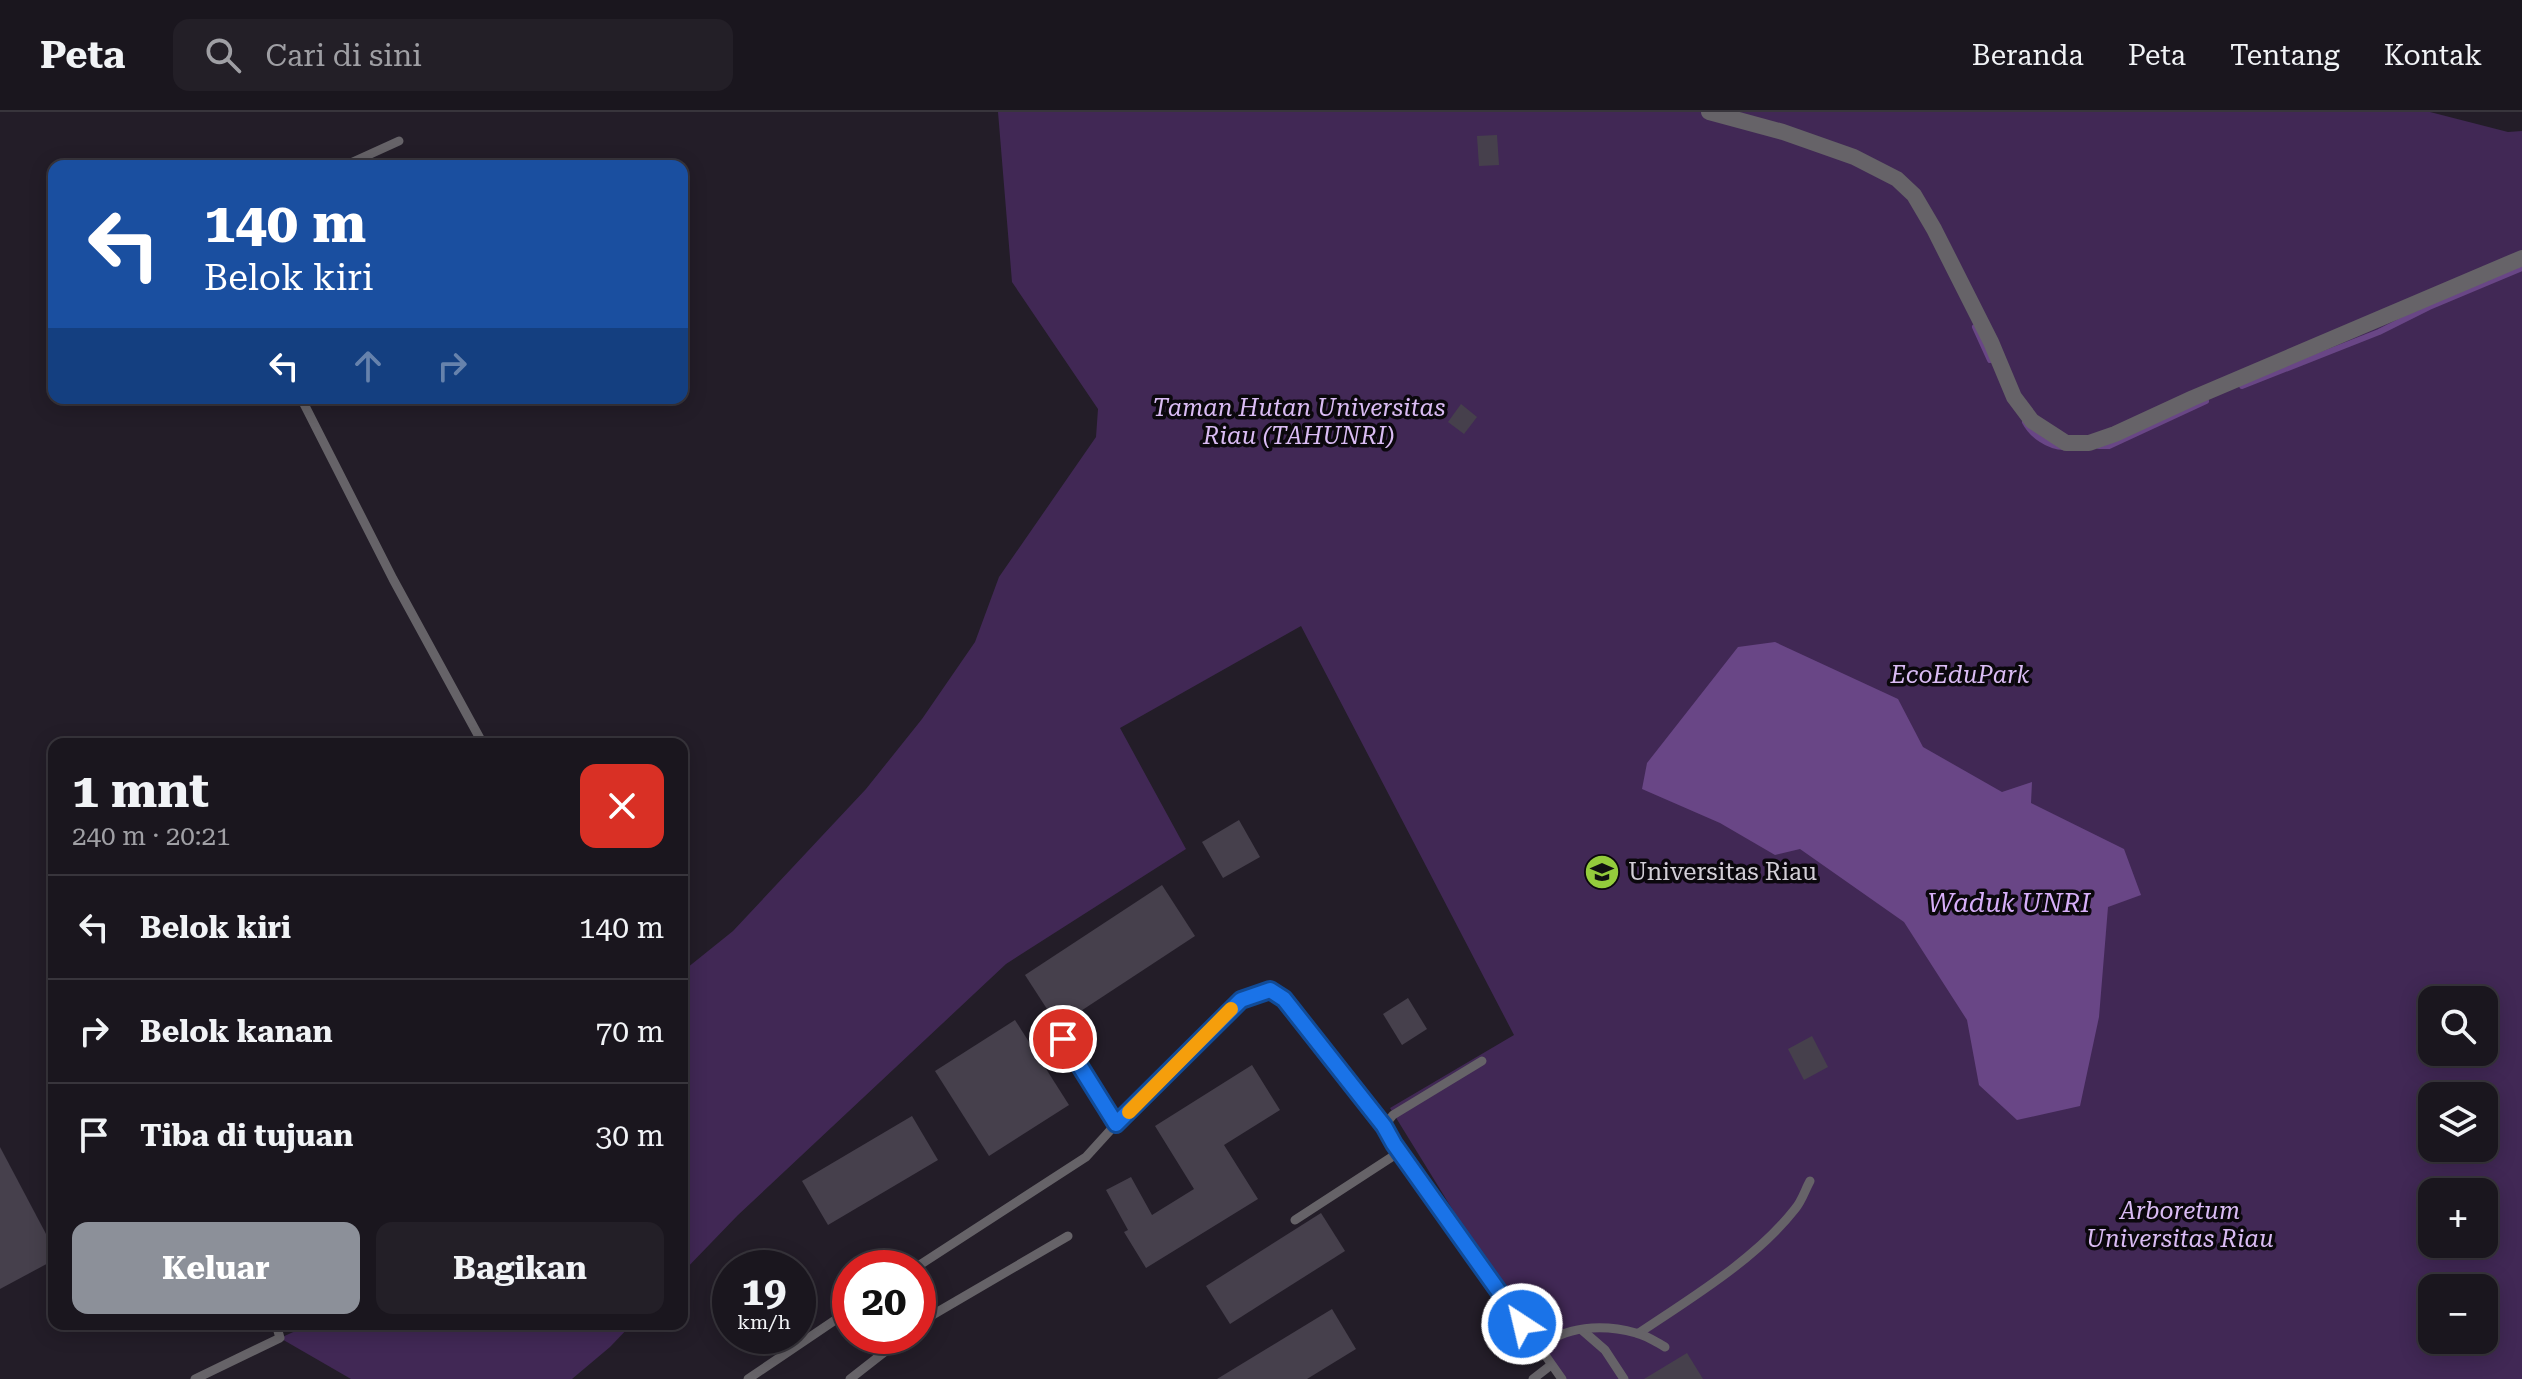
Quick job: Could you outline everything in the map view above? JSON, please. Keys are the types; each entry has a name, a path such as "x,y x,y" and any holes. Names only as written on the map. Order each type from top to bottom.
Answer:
{"street":[{"path":"1709,112 1783,132 1840,152 1897,179 1914,195 1934,229 1991,342 2014,397 2032,421 2066,443 2089,443 2115,434 2522,258"}],"lane":[{"path":"357,160 399,141"},
{"path":"304,404 393,579 480,738"},
{"path":"936,1254 1086,1157 1241,1000 1270,990 1284,999 1384,1126 1562,1379"},
{"path":"1063,1039 1116,1124"},
{"path":"1384,1126 1401,1109 1482,1061"},
{"path":"1295,1220 1401,1151"},
{"path":"1639,1333 1715,1282 1778,1229 1798,1206 1810,1181"},
{"path":"936,1313 1068,1236"},
{"path":"748,1379 832,1322"},
{"path":"1539,1349 1552,1338 1569,1331 1606,1328 1639,1333 1665,1347"},
{"path":"195,1379 280,1338 278,1330"},
{"path":"1582,1330 1605,1350 1624,1379"},
{"path":"850,1379 882,1354"},
{"path":"1533,1379 1551,1365"}],"green space":[{"name":"EcoEduPark","path":"998,112 2430,112 2508,132 2522,131 2522,1379 1557,1379 1390,1108 1514,1035 1301,626 1120,728 1186,849 1006,964 738,1215 688,1267 688,967 733,931 866,789 922,719 975,642 999,577 1096,437 1098,409 1012,282"},
{"path":"298,1330 626,1330 572,1379 351,1379 280,1338"}],"water":[{"name":"Waduk UNRI","path":"1775,642 1898,699 1923,747 2002,792 2032,782 2031,803 2124,849 2141,895 2108,907 2099,1017 2080,1106 2017,1120 1979,1085 1967,1020 1904,922 1800,849 1775,855 1720,823 1642,789 1647,763 1738,647"}],"building":[{"path":"1497,135 1499,165 1479,166 1477,136"},
{"path":"1461,404 1477,417 1464,434 1448,422"},
{"path":"1239,820 1260,857 1223,878 1202,842"},
{"path":"1162,885 1195,936 1058,1026 1025,975"},
{"path":"1408,998 1427,1029 1402,1045 1383,1014"},
{"path":"1015,1020 1069,1105 989,1156 935,1071"},
{"path":"1812,1036 1828,1067 1804,1080 1788,1049"},
{"path":"1252,1065 1280,1110 1224,1145 1258,1199 1146,1268 1124,1232 1128,1230 1106,1190 1131,1177 1152,1215 1194,1189 1155,1126"},
{"path":"912,1116 938,1160 828,1225 802,1181"},
{"path":"0,1147 48,1238 48,1263 0,1289"},
{"path":"1321,1213 1345,1251 1230,1324 1206,1286"},
{"path":"1332,1309 1356,1349 1307,1379 1217,1379"},
{"path":"1687,1353 1703,1379 1644,1379"}],"waterway":[{"path":"2242,386 2379,332 2522,268"},
{"path":"1975,327 1990,360"},
{"path":"2099,446 2109,446 2206,401"},
{"path":"2025,422 2041,439 2064,447"}],"slow traffic":[{"path":"1129,1112 1231,1009"}],"place":[{"name":"Universitas Riau","path":"1602,872"}],"route":[{"path":"1063,1039 1116,1124 1241,1000 1270,990 1284,999 1384,1126 1522,1324"}],"park label":[{"name":"Taman Hutan Universitas Riau (TAHUNRI)","path":"1299,422"},
{"name":"Arboretum Universitas Riau","path":"2180,1225"}]}
